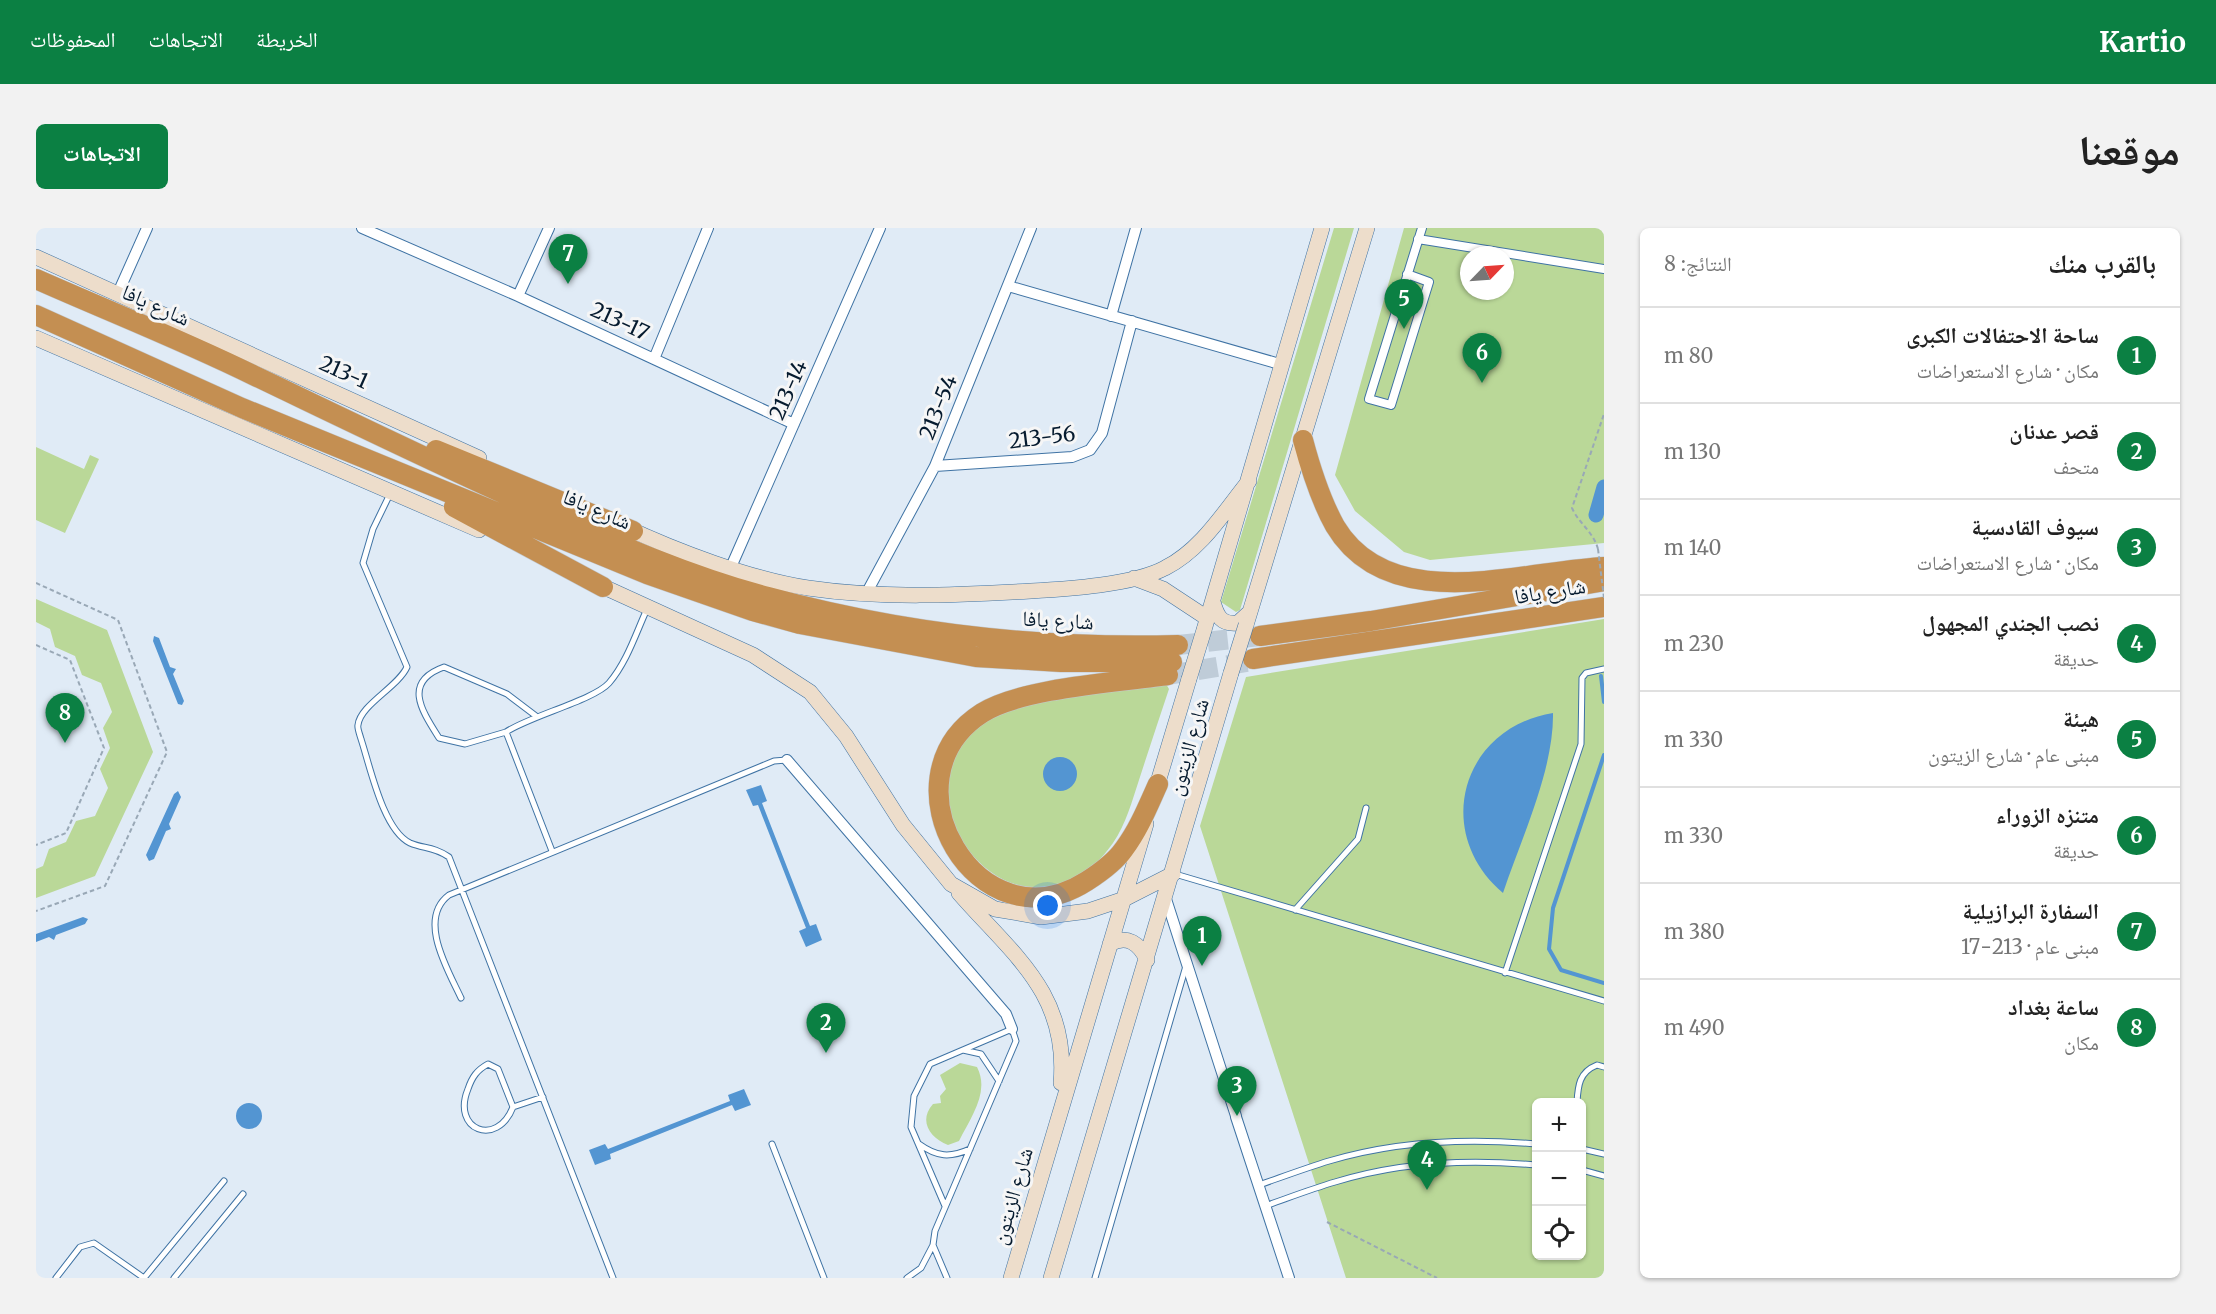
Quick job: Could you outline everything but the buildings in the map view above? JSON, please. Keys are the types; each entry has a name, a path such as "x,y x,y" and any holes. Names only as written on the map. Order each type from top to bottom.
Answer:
{"highway":[{"name":"شارع يافا","path":"36,279 251,373 410,452 582,529 665,563 764,597 871,622 976,639 1173,661"},
{"name":"شارع يافا","path":"36,315 242,408 647,574 698,593 790,621 976,657 1060,662 1173,661"},
{"path":"251,373 633,531"},
{"path":"242,408 378,469 474,517 603,587"},
{"path":"1303,440 1314,479 1336,527 1355,551 1379,568 1428,581 1461,584 1601,558"},
{"name":"شارع يافا","path":"1252,624 1371,621 1604,581"},
{"name":"شارع يافا","path":"1257,660 1604,607"},
{"path":"1158,784 1124,849 1110,863 1072,891 1047,898 1004,893 983,882 964,863 950,840 942,818 939,799 944,753 960,729 984,711 1034,694 1173,661"}],"main road":[{"name":"شارع الزيتون","path":"1011,1278 1059,1110 1249,481 1322,228"},
{"name":"شارع الزيتون","path":"1051,1278 1166,899 1231,673 1252,624 1303,440 1367,228"},
{"name":"213-1","path":"36,257 391,417 633,531 731,567 806,588 866,594 979,594 1062,589 1134,578 1163,570 1184,557 1206,536 1249,481"},
{"path":"36,338 392,490 753,655 810,692 846,736 903,825 951,884 1029,970 1048,1000 1058,1029 1062,1067 1059,1110"},
{"path":"1134,578 1163,589 1205,624"},
{"path":"1213,602 1218,617 1228,624 1252,624"},
{"path":"951,884 995,909 1041,917 1088,911 1124,899 1173,874"},
{"path":"1110,944 1122,939 1135,943 1143,950 1147,960"}],"street":[{"path":"118,293 147,228"},
{"name":"213-17","path":"362,228 386,233 794,424"},
{"path":"518,296 549,228"},
{"path":"654,358 708,228"},
{"name":"213-14","path":"731,567 880,228"},
{"name":"213-54","path":"866,594 935,466 1031,228"},
{"path":"1111,316 1136,228"},
{"path":"1407,274 1429,282 1391,405 1369,399 1407,274 1422,228"},
{"path":"1418,239 1604,269"},
{"path":"1008,286 1283,365"},
{"name":"213-56","path":"935,466 1072,457 1090,450 1102,433 1132,321"},
{"path":"787,760 1006,1014 1012,1029"},
{"path":"1166,899 1288,1278"}],"lane":[{"path":"392,490 373,529 363,563 407,667 389,690 363,712 357,725 390,824 410,843 437,849 449,856 613,1278"},
{"path":"536,716 507,694 444,667 431,672 419,685 417,696 439,738 465,744 506,732 536,716 596,693 608,685 619,669 647,607"},
{"path":"1505,973 1581,744 1582,678 1586,673 1604,669"},
{"path":"506,732 552,851"},
{"path":"461,998 439,950 436,909 440,901 462,888 552,851 774,761 787,760"},
{"path":"1295,910 1358,839 1366,808"},
{"path":"1173,874 1604,1001"},
{"path":"1095,1278 1187,964"},
{"path":"907,1278 921,1268 933,1245 934,1231 945,1206 970,1149 1016,1041 1012,1029 930,1064 914,1096 911,1128 945,1206"},
{"path":"962,1050 981,1054 999,1081"},
{"path":"488,1064 498,1069 513,1107 508,1119 501,1126 487,1131 474,1128 464,1116 462,1103 477,1070 488,1064"},
{"path":"1577,1098 1582,1075 1597,1065 1604,1067"},
{"path":"513,1107 543,1098"},
{"path":"1258,1185 1331,1160 1411,1144 1492,1140 1532,1144"},
{"path":"772,1144 824,1278"},
{"path":"919,1144 945,1157 955,1156 970,1149"},
{"path":"1586,1150 1604,1154"},
{"path":"1265,1206 1337,1181 1414,1166 1492,1161 1532,1165"},
{"path":"1586,1171 1604,1176"},
{"path":"56,1278 80,1247 94,1243 144,1278 224,1181"},
{"path":"174,1278 243,1194"},
{"path":"933,1245 947,1278"}],"path":[{"path":"1604,414 1572,508 1578,521 1590,530 1601,558 1604,598"},
{"path":"36,584 118,620 167,752 105,886 36,911"},
{"path":"36,645 70,660 104,748 66,833 36,845"},
{"path":"1328,1222 1437,1278"}],"green space":[{"path":"1334,228 1354,228 1240,610 1236,612 1221,602"},
{"path":"1404,228 1604,228 1604,543 1430,560 1404,552 1355,511 1335,475"},
{"path":"36,447 84,469 90,455 99,459 65,533 36,520"},
{"path":"36,599 107,630 153,752 95,876 36,898 36,869 43,866 49,849 66,842 76,821 95,816 108,788 100,769 110,748 103,728 112,712 101,683 82,675 75,656 55,647 50,629 36,622"},
{"path":"1604,619 1604,1278 1346,1278 1200,826 1246,677"},
{"path":"1166,684 1169,689 1122,828 1113,843 1077,878 1040,888 1004,880 974,857 954,825 947,788 957,752 988,720 1005,711 1049,698"},
{"path":"960,1063 977,1067 980,1076 980,1095 959,1141 948,1145 931,1133 926,1117 933,1104 941,1103 940,1096 946,1089 940,1075"}],"water":[{"path":"154,636 159,638 170,667 176,669 173,674 184,701 182,705 178,704 153,641"},
{"path":"1553,713 1552,735 1542,781 1503,893 1481,869 1468,842 1463,814 1467,786 1478,761 1496,739 1522,723"},
{"path":"1060,757 1072,762 1077,774 1072,786 1060,791 1048,786 1043,774 1048,762"},
{"path":"761,785 767,801 762,803 810,926 816,924 822,940 806,947 799,931 806,928 758,805 753,806 746,790"},
{"path":"178,791 181,797 169,824 171,829 166,831 154,859 149,861 146,855 174,794"},
{"path":"83,917 88,919 85,924 56,935 54,940 49,937 36,942 36,934"},
{"path":"744,1089 751,1105 735,1111 732,1105 610,1154 611,1159 595,1165 589,1150 605,1144 608,1149 730,1101 728,1095"},
{"path":"249,1103 258,1107 262,1116 258,1125 249,1129 240,1125 236,1116 240,1107"}],"waterway":[{"path":"1596,515 1604,487"},
{"path":"1601,676 1604,702"},
{"path":"1604,755 1553,908 1549,949 1561,970 1604,983"}],"tunnel":[{"path":"1178,645 1260,636"},
{"path":"1168,675 1253,661"}],"place":[{"name":"السفارة البرازيلية","path":"568,284"},
{"name":"هيئة","path":"1404,329"},
{"name":"متنزه الزوراء","path":"1482,383"},
{"name":"ساعة بغداد","path":"65,743"},
{"name":"ساحة الاحتفالات الكبرى","path":"1202,966"},
{"name":"قصر عدنان","path":"826,1053"},
{"name":"سيوف القادسية","path":"1237,1116"},
{"name":"نصب الجندي المجهول","path":"1427,1190"}]}
